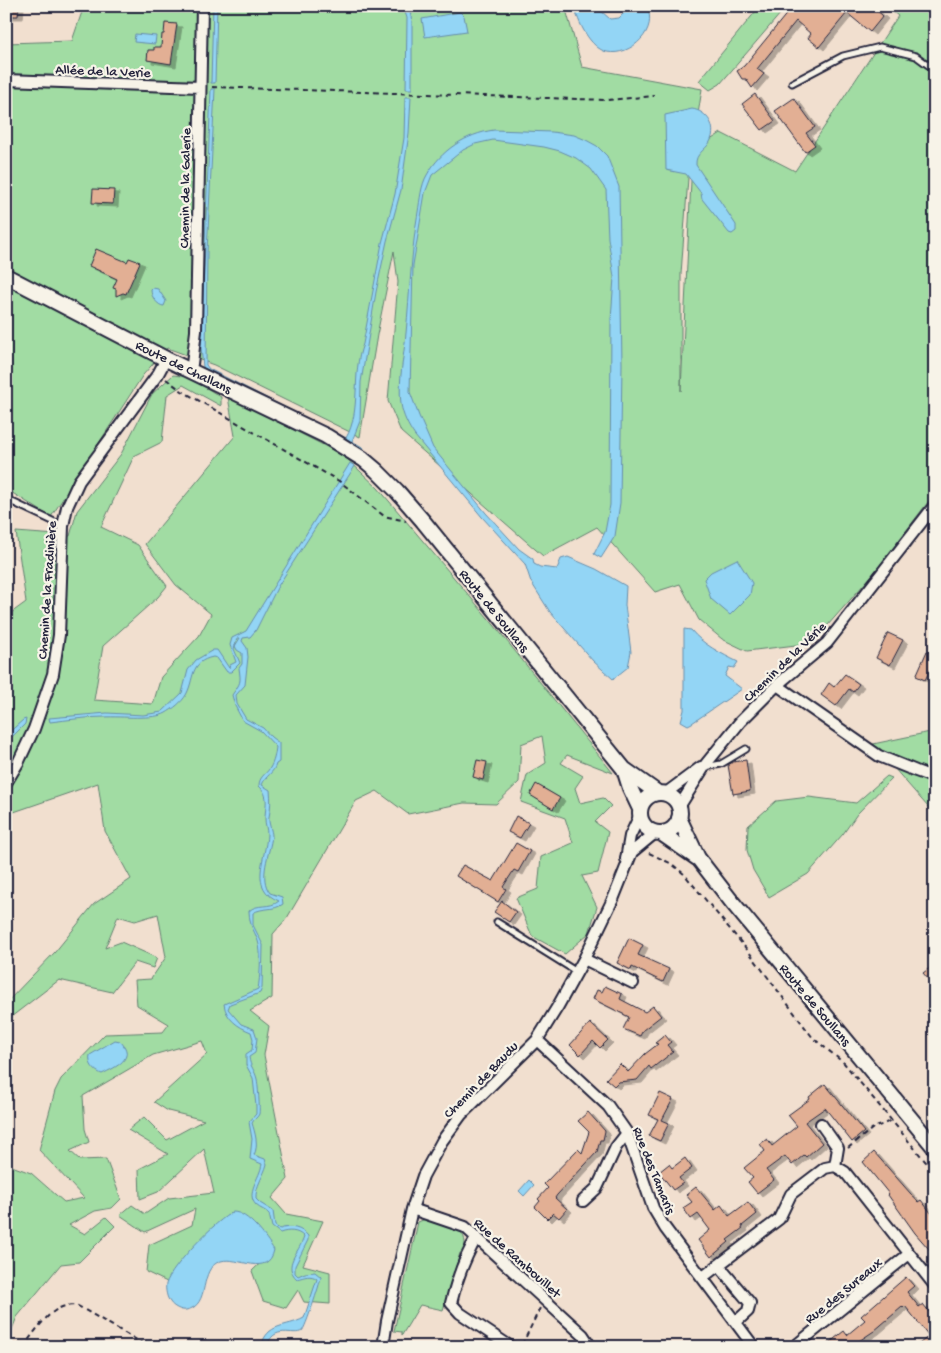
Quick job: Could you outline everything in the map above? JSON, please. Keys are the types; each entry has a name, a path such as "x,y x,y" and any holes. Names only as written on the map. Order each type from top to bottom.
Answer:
{"main road":[{"name":"Route de Challans","path":"6,276 166,359 326,436 360,458"},
{"name":"Route de Soullans","path":"360,458 376,470 417,514 624,769 662,793"},
{"name":"Route de Soullans","path":"624,769 640,812"},
{"path":"662,793 675,799 679,813 672,829 658,833 645,827 640,812 646,798 662,793"},
{"name":"Route de Soullans","path":"679,813 698,858 732,902 935,1148"},
{"name":"Route de Soullans","path":"658,833 698,858"}],"street":[{"name":"Chemin de la Galerie","path":"190,369 196,331 202,6"},
{"name":"Allée de la Verie","path":"6,80 200,86"},
{"name":"Chemin de la Fradinière","path":"6,783 34,729 53,674 59,635 62,526 67,507 80,480 158,374 166,359"},
{"name":"Chemin de la Vérie","path":"679,813 705,765 740,722 777,685 827,643 935,505"},
{"path":"777,685 880,756 935,778"},
{"name":"Chemin de la Vérie","path":"662,793 705,765"},
{"name":"Chemin de Baudu","path":"623,873 630,836 640,812"},
{"name":"Chemin de Baudu","path":"382,1347 412,1209 423,1176 442,1141 462,1115 537,1040 584,959 614,897 632,852 658,833"},
{"path":"584,959 633,983"},
{"name":"Rue des Tamaris","path":"537,1040 608,1106 627,1133 653,1208 665,1228 754,1347"},
{"path":"821,1124 838,1148 835,1166"},
{"path":"583,1201 596,1188 616,1147 627,1133"},
{"path":"703,1277 779,1219 791,1194 825,1168 835,1166 845,1172 935,1286"},
{"name":"Rue de Rambouillet","path":"412,1209 465,1226 583,1335 591,1347"},
{"path":"477,1237 466,1255 457,1278 451,1303 460,1313 511,1347"},
{"name":"Rue des Sureaux","path":"794,1347 909,1254"},
{"path":"719,1266 750,1303 748,1312 736,1322"}],"lane":[{"path":"792,83 842,56 880,47 916,56 935,70"},
{"path":"6,499 62,526"},
{"path":"705,765 722,764 746,749"},
{"path":"497,922 577,972"}],"path":[{"path":"200,86 607,100 654,96"},
{"path":"158,374 182,391 339,481 384,516 406,521"},
{"path":"641,844 649,852 672,864 684,874 750,952 813,1038 844,1063 935,1173"},
{"path":"847,1148 873,1128 891,1120"},
{"path":"521,1347 544,1300"},
{"path":"23,1347 55,1309 71,1304 78,1306 149,1347"}],"green space":[{"path":"84,6 565,6 582,67 702,89 692,152 721,133 795,171 898,16 886,6 935,6 935,493 873,574 812,643 747,651 722,639 699,620 680,584 655,592 597,527 543,556 401,432 388,401 398,282 394,251 377,335 360,437 214,365 167,348 143,375 51,517 6,489 6,43 72,41","holes":["692,160 681,390 681,274 688,178"]},
{"path":"760,6 787,6 720,84 710,90 699,81"},
{"path":"173,375 189,377 221,397 221,406 183,385 167,395 162,442 134,456 101,527 138,545 167,586 158,597 103,646 94,700 153,704 161,677 199,636 211,614 176,585 145,544 235,436 228,397 343,455 378,488 494,625 613,773 567,755 561,763 583,776 575,788 580,803 603,798 611,806 595,822 608,832 598,873 582,876 597,907 589,933 565,954 532,936 516,898 538,889 541,857 573,843 565,818 521,802 527,775 546,763 542,736 521,744 519,782 496,804 464,803 408,814 377,791 356,801 287,918 273,934 272,998 250,1011 269,1026 264,1055 288,1179 272,1198 286,1214 323,1221 303,1265 330,1272 330,1304 304,1302 298,1290 286,1308 263,1301 252,1271 274,1250 230,1213 167,1282 146,1272 149,1245 192,1225 195,1209 145,1232 120,1215 132,1205 145,1214 169,1198 214,1193 204,1149 158,1192 140,1199 139,1169 168,1154 128,1130 144,1117 167,1140 204,1120 168,1111 154,1102 207,1054 202,1041 153,1055 83,1096 85,1129 89,1142 70,1151 80,1160 106,1159 121,1199 112,1208 95,1211 69,1225 85,1234 106,1217 115,1226 79,1262 61,1264 17,1317 6,1344 6,1164 31,1173 64,1202 84,1198 39,1150 55,1091 61,1079 105,1034 163,1032 169,1024 137,1005 135,980 151,979 166,957 158,914 135,921 118,916 105,948 121,942 157,958 153,968 135,962 112,992 59,980 11,1017 6,1023 6,1003 55,952 94,904 131,879 105,831 98,783 11,813 6,812 6,611 11,613 26,602 16,532 70,536 77,511 121,454 152,394"},
{"path":"935,731 935,815 873,744"},
{"path":"887,776 892,778 857,814 843,834 808,874 769,897 753,870 747,850 748,826 776,801 809,797 856,803"},
{"path":"428,1218 449,1225 460,1232 464,1236 464,1251 460,1253 443,1310 420,1305 402,1335 402,1332 394,1331 418,1222"}],"water":[{"path":"213,6 217,6 215,83 211,83"},
{"path":"403,6 409,6 412,22 412,89 406,89 407,18"},
{"path":"574,6 598,6 610,19 619,18 625,12 624,6 646,6 649,24 641,40 634,46 616,52 607,52 601,50 590,40 578,19"},
{"path":"460,12 464,16 467,31 425,37 422,19"},
{"path":"135,34 156,36 155,44 134,42"},
{"path":"211,89 215,89 207,252 206,365 209,369 346,438 354,416 359,356 363,344 382,243 395,194 404,138 405,97 411,97 409,133 401,190 376,292 361,382 360,421 352,441 364,448 363,451 203,367 201,348"},
{"path":"692,109 706,116 712,125 713,131 710,142 697,158 696,165 736,225 736,231 732,234 729,233 702,199 701,193 686,174 666,170 665,115"},
{"path":"494,130 552,132 574,135 586,140 597,146 607,156 619,187 622,364 620,503 615,536 601,558 594,554 605,532 610,505 611,320 614,277 608,238 606,190 591,169 576,158 560,151 493,140 475,144 463,150 432,175 425,193 413,265 410,392 433,448 486,513 519,549 533,559 534,564 540,567 557,569 561,559 568,557 596,569 626,586 625,605 631,652 628,667 613,679 593,661 550,612 531,582 525,564 482,517 415,436 406,421 402,408 400,395 401,377 412,257 423,183 439,158 455,145 474,135"},
{"path":"153,288 158,289 166,301 164,306 157,303 151,293"},
{"path":"350,463 355,466 278,586 256,630 250,637 243,638 242,641 247,648 248,657 245,685 236,695 237,704 246,719 263,728 279,743 279,762 262,785 270,790 271,804 269,819 272,836 265,880 270,893 282,897 283,904 276,908 253,913 253,925 263,945 262,988 260,993 230,1004 228,1009 241,1024 254,1029 257,1038 255,1053 249,1057 257,1079 259,1102 259,1114 252,1123 256,1143 254,1155 265,1159 267,1164 257,1190 256,1199 273,1211 275,1226 280,1229 296,1228 308,1236 308,1240 295,1266 295,1273 298,1276 315,1272 321,1277 302,1331 279,1333 274,1335 267,1347 261,1347 264,1339 272,1329 304,1318 317,1279 310,1276 297,1279 291,1269 293,1259 304,1237 293,1231 280,1233 272,1227 269,1214 256,1205 253,1200 254,1185 262,1164 250,1159 252,1139 249,1122 256,1114 256,1106 253,1078 246,1065 246,1054 252,1050 253,1039 251,1032 237,1025 230,1018 224,1004 258,989 260,952 249,911 256,907 272,905 279,901 264,889 261,881 267,834 265,819 266,797 259,786 261,778 270,768 276,747 261,731 243,721 235,706 232,695 240,682 239,668 242,664 242,653 235,646 240,638 237,638 234,649 240,663 231,672 227,672 217,658 205,659 196,667 184,698 166,713 145,717 98,717 50,722 49,718 107,713 143,715 162,712 182,693 188,670 196,660 213,650 217,650 229,668 230,665 236,662 230,645 232,638 246,631"},
{"path":"737,559 752,583 750,595 730,615 711,599 704,579 711,572"},
{"path":"684,629 691,630 706,644 738,662 734,668 729,667 725,676 742,689 688,725 681,721 684,710"},
{"path":"26,719 25,724 6,743 6,735"},
{"path":"115,1040 120,1041 125,1047 125,1057 118,1065 102,1074 92,1067 90,1055"},
{"path":"529,1180 534,1185 524,1196 519,1191"},
{"path":"233,1212 245,1216 261,1232 274,1250 271,1258 266,1263 259,1264 228,1260 221,1261 209,1271 202,1295 194,1307 184,1310 175,1307 171,1304 166,1291 166,1284 170,1276 195,1244 216,1224"}],"building":[{"path":"6,6 19,6 18,16 6,16"},
{"path":"793,6 872,6 883,16 870,32 847,13 819,47 808,38 811,34 796,21 757,69 764,74 752,88 746,79 742,79 737,71 744,66"},
{"path":"165,23 177,24 171,64 147,60 148,50 154,50 154,47 161,47"},
{"path":"755,94 775,121 762,130 742,104"},
{"path":"794,98 815,127 806,133 815,145 805,152 775,111"},
{"path":"93,189 114,190 113,204 92,203"},
{"path":"96,249 127,262 129,258 140,262 126,294 123,293 116,296 116,289 113,288 117,279 89,266"},
{"path":"888,633 903,640 890,665 876,658"},
{"path":"927,651 935,655 935,660 925,680 916,676"},
{"path":"845,674 859,684 853,692 849,689 836,706 821,695 829,683 834,687"},
{"path":"477,760 487,762 483,780 473,777"},
{"path":"746,760 750,791 733,794 728,765 733,762"},
{"path":"536,784 560,798 553,809 530,795"},
{"path":"516,816 529,823 520,838 508,832"},
{"path":"516,843 530,851 518,872 514,870 503,887 506,889 498,902 456,876 463,865 493,881"},
{"path":"502,901 516,912 509,922 494,912"},
{"path":"629,938 643,945 638,955 669,969 663,982 632,967 631,970 617,963"},
{"path":"935,964 935,987 923,973"},
{"path":"605,986 622,994 620,999 645,1012 653,1006 661,1016 643,1030 640,1036 623,1029 629,1017 593,999 597,990 602,992"},
{"path":"590,1023 608,1040 600,1048 593,1041 580,1055 570,1045"},
{"path":"665,1035 671,1042 667,1045 673,1052 651,1069 649,1066 637,1080 618,1082 614,1086 606,1079 620,1064 628,1072"},
{"path":"825,1084 864,1132 852,1142 825,1108 805,1122 822,1143 806,1157 804,1155 792,1165 785,1156 766,1170 774,1180 757,1193 748,1182 753,1178 744,1168 765,1151 760,1144 767,1139 772,1146 797,1126 788,1115 810,1099 809,1097"},
{"path":"660,1093 673,1099 662,1120 669,1123 660,1141 649,1136 658,1119 649,1115"},
{"path":"588,1112 605,1131 603,1140 600,1140 597,1152 555,1198 567,1209 559,1218 553,1213 547,1219 535,1207 540,1201 538,1199 548,1188 544,1184 578,1149 582,1153 589,1132 578,1121"},
{"path":"874,1152 918,1202 921,1200 935,1218 935,1256 915,1233 889,1194 863,1162"},
{"path":"685,1158 692,1168 679,1178 683,1183 673,1190 659,1172 669,1164 672,1168"},
{"path":"696,1187 715,1210 721,1205 729,1216 748,1202 757,1214 711,1257 698,1240 710,1230 698,1214 691,1219 683,1208 692,1202 686,1195"},
{"path":"906,1277 914,1286 907,1292 919,1307 923,1304 935,1319 935,1347 915,1347 929,1336 905,1306 874,1331 850,1347 824,1347 844,1331 847,1335 865,1320 861,1316"}]}
